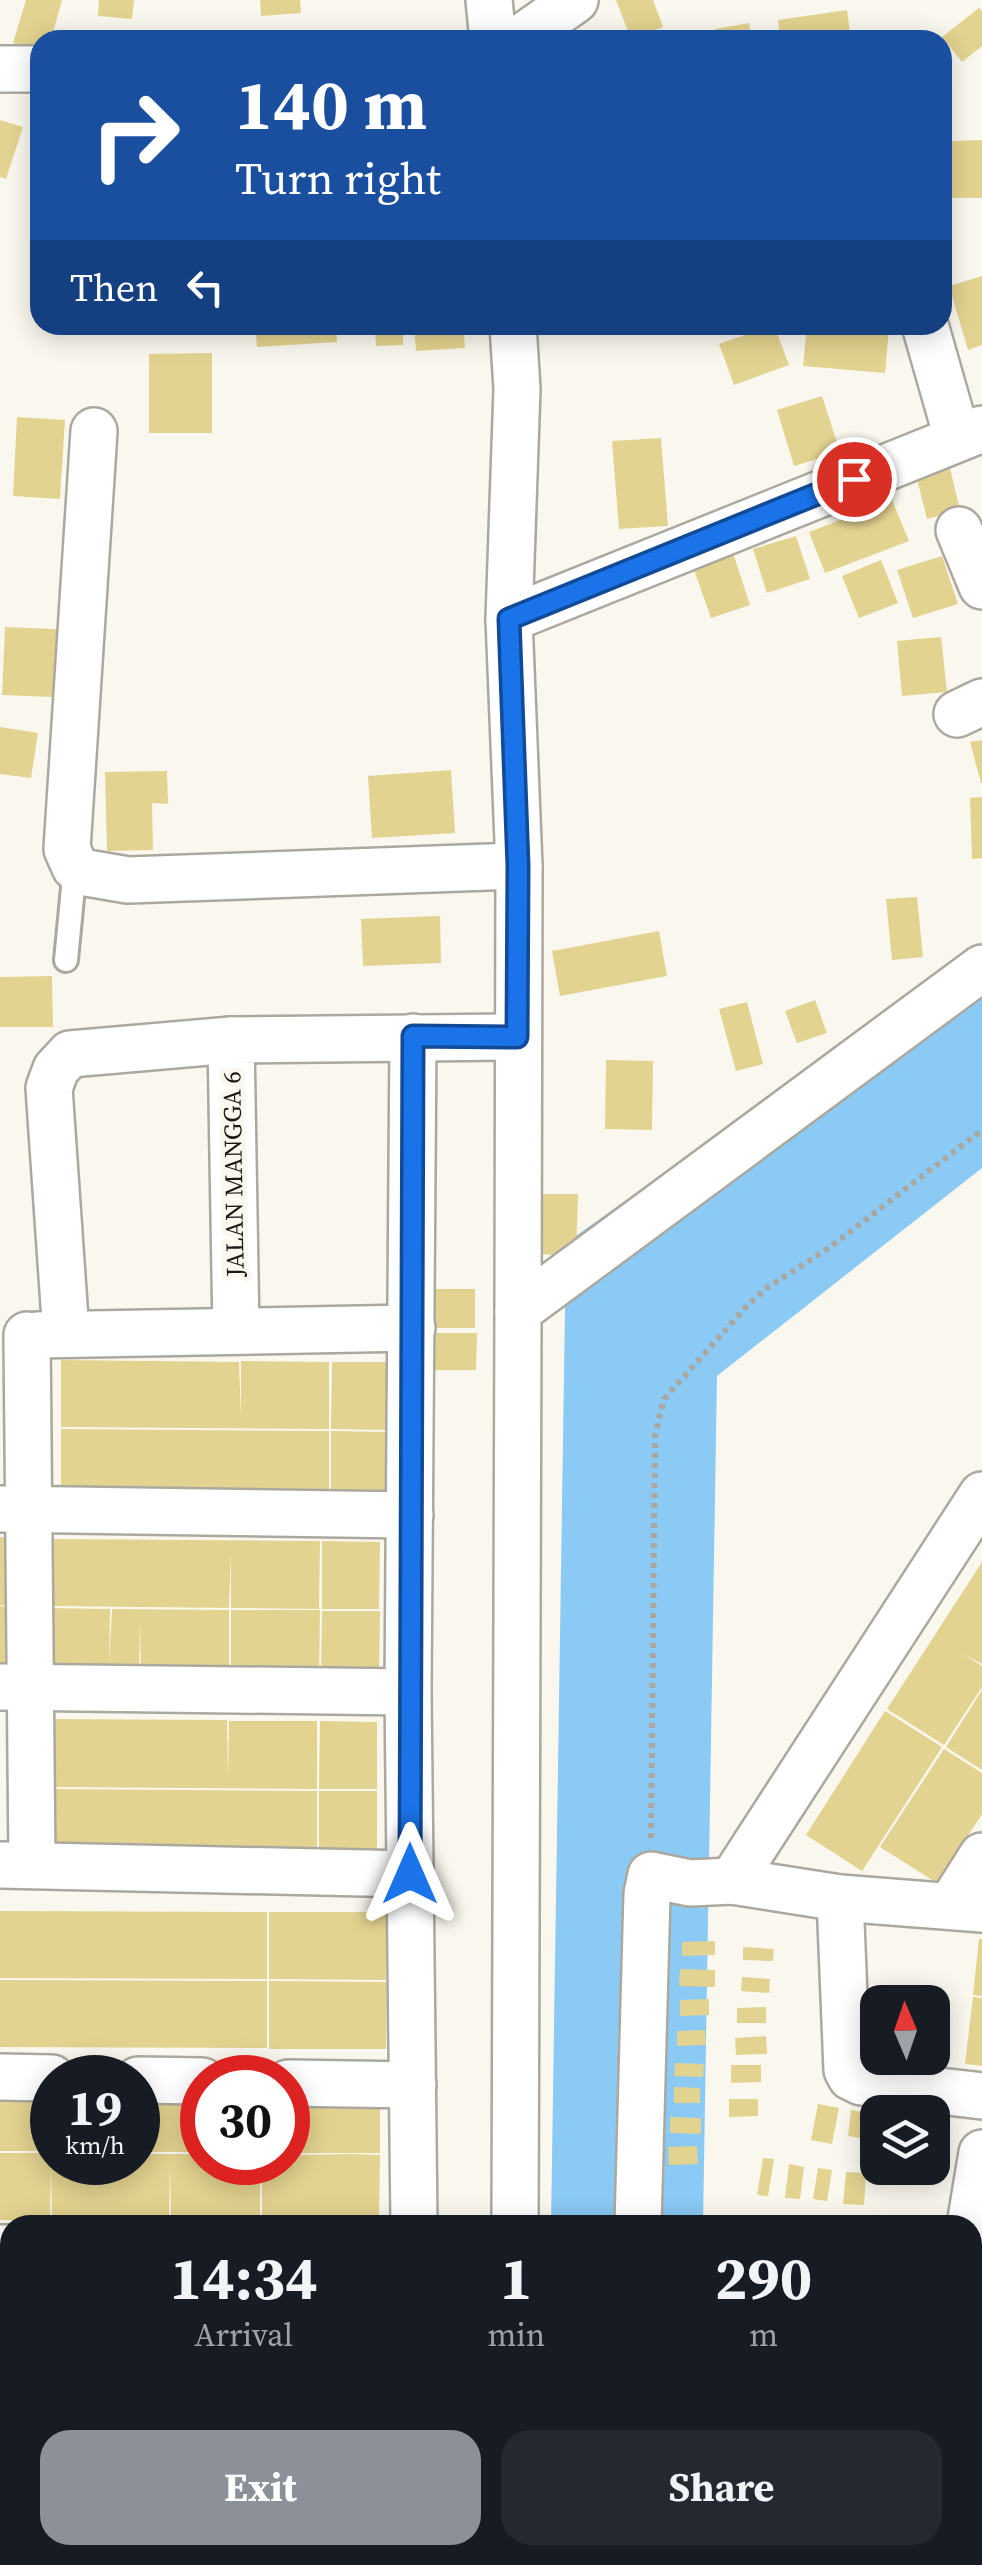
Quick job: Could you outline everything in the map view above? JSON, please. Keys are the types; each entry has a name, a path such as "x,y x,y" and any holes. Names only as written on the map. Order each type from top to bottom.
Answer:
{"street":[{"path":"489,0 492,30"},
{"path":"532,30 575,0"},
{"path":"0,70 30,69"},
{"path":"514,335 517,389 509,619 518,866 516,2215"},
{"path":"509,619 970,433 929,335"},
{"path":"94,432 67,849 74,866 100,876 146,880 518,866"},
{"path":"959,530 982,586"},
{"path":"518,1311 982,968"},
{"path":"394,1037 412,1328 408,1692 414,2215"},
{"name":"JALAN MANGGA 6","path":"236,1331 231,1040 517,1037"},
{"path":"231,1040 70,1054 56,1068 49,1088 14,1510 16,1864 410,1874"},
{"path":"31,1335 412,1328"},
{"path":"732,1881 982,1495"},
{"path":"14,1510 410,1515"},
{"path":"14,1688 408,1692"},
{"path":"638,2215 650,1875 690,1883 732,1881 840,1898 967,1907 982,1856"},
{"path":"840,1898 846,2070 851,2077 861,2082 982,2096"},
{"path":"0,2077 30,2078"},
{"path":"310,2083 413,2085"},
{"path":"972,2215 982,2153"}],"lane":[{"path":"66,960 74,866"}],"path":[{"path":"650,1875 656,1656 656,1436 664,1398 759,1295 829,1248 982,1130"}],"water":[{"path":"982,947 982,1168 717,1376 703,2215 551,2215 566,1243"}],"building":[{"path":"26,0 62,0 54,30 30,30 30,48 13,43"},
{"path":"99,0 134,0 132,19 98,16"},
{"path":"260,0 300,0 301,13 261,16"},
{"path":"616,0 653,0 663,27 628,30"},
{"path":"979,8 982,11 982,46 962,62 952,50 951,30"},
{"path":"847,10 850,30 779,30 778,20"},
{"path":"749,23 750,30 715,30"},
{"path":"0,120 23,127 6,179 0,177"},
{"path":"982,140 982,198 952,198 952,141"},
{"path":"982,276 982,345 968,350 952,285"},
{"path":"256,335 337,335 337,342 257,347"},
{"path":"375,335 403,335 403,345 376,346"},
{"path":"415,335 464,335 465,348 416,351"},
{"path":"745,335 778,335 789,365 734,385 719,344"},
{"path":"806,335 888,335 885,373 803,366"},
{"path":"212,353 212,433 149,433 149,354"},
{"path":"822,396 840,452 794,466 777,410"},
{"path":"17,417 65,420 60,499 13,496"},
{"path":"661,438 668,526 619,529 612,441"},
{"path":"950,468 960,510 927,519 916,475"},
{"path":"892,500 909,541 825,573 809,532"},
{"path":"796,536 810,579 767,593 753,549"},
{"path":"733,553 750,605 711,618 693,567"},
{"path":"942,556 958,604 913,618 897,570"},
{"path":"881,560 898,603 859,618 842,576"},
{"path":"5,627 79,630 76,698 2,695"},
{"path":"941,637 947,692 902,696 897,641"},
{"path":"0,727 38,733 31,778 0,774"},
{"path":"982,740 982,783 981,783 970,742"},
{"path":"451,770 455,833 372,838 368,776"},
{"path":"167,771 168,804 152,803 153,850 107,851 105,772"},
{"path":"982,797 982,858 972,859 970,798"},
{"path":"917,897 923,957 892,960 886,899"},
{"path":"440,916 441,963 363,966 361,919"},
{"path":"659,931 667,976 560,996 552,951"},
{"path":"52,976 53,1027 0,1027 0,977"},
{"path":"815,1000 827,1033 797,1043 785,1011"},
{"path":"747,1002 763,1064 736,1071 719,1009"},
{"path":"606,1060 653,1061 652,1130 605,1129"},
{"path":"539,1194 578,1194 576,1256 538,1254"},
{"path":"429,1289 475,1289 475,1328 428,1328"},
{"path":"430,1333 477,1333 476,1370 429,1370"},
{"path":"61,1360 239,1362 241,1418 241,1361 329,1362 329,1429 61,1427"},
{"path":"332,1362 390,1362 389,1430 331,1429"},
{"path":"61,1429 329,1431 329,1499 61,1497"},
{"path":"331,1431 389,1432 389,1499 331,1499"},
{"path":"0,1537 10,1537 9,1605 0,1605"},
{"path":"52,1539 320,1541 319,1609 231,1608 231,1551 229,1608 52,1606"},
{"path":"322,1541 380,1542 379,1609 322,1609"},
{"path":"982,1562 982,1664 963,1654 982,1666 982,1687 944,1745 887,1709"},
{"path":"0,1606 9,1607 9,1674 0,1674"},
{"path":"52,1608 110,1609 109,1666 112,1609 229,1610 229,1677 141,1677 140,1619 139,1677 51,1676"},
{"path":"231,1610 320,1610 319,1678 231,1677"},
{"path":"322,1611 380,1611 379,1678 321,1678"},
{"path":"982,1690 982,1770 946,1747"},
{"path":"885,1711 942,1747 862,1871 806,1835"},
{"path":"49,1719 227,1720 228,1779 229,1721 317,1721 317,1789 49,1787"},
{"path":"320,1721 377,1722 377,1789 319,1789"},
{"path":"944,1749 982,1773 982,1814 937,1883 880,1847"},
{"path":"49,1789 317,1791 317,1858 49,1856"},
{"path":"319,1791 377,1791 377,1858 319,1858"},
{"path":"0,1911 267,1912 267,1979 0,1978"},
{"path":"269,1912 387,1912 386,1980 269,1979"},
{"path":"982,1939 982,1996 973,1995"},
{"path":"715,1941 715,1955 682,1956 682,1942"},
{"path":"743,1947 774,1949 773,1961 743,1960"},
{"path":"680,1969 715,1970 715,1987 679,1986"},
{"path":"742,1977 770,1979 769,1993 741,1991"},
{"path":"0,1980 267,1981 267,2048 0,2047"},
{"path":"269,1981 387,1982 386,2049 269,2049"},
{"path":"973,1997 982,1998 982,2066 965,2064"},
{"path":"709,1999 709,2015 680,2016 680,2000"},
{"path":"766,2007 766,2023 737,2023 737,2008"},
{"path":"705,2030 706,2045 677,2046 677,2031"},
{"path":"766,2036 767,2054 736,2055 735,2038"},
{"path":"675,2063 704,2064 703,2077 674,2076"},
{"path":"731,2065 761,2065 761,2082 731,2083"},
{"path":"0,2084 30,2090 30,2151 0,2151"},
{"path":"160,2084 180,2085 180,2152 160,2152"},
{"path":"310,2085 380,2086 380,2153 310,2153"},
{"path":"674,2087 700,2088 700,2103 674,2103"},
{"path":"729,2099 758,2099 758,2116 729,2117"},
{"path":"818,2104 839,2108 832,2144 811,2140"},
{"path":"851,2110 860,2111 860,2138 848,2136"},
{"path":"670,2117 701,2118 701,2134 670,2133"},
{"path":"697,2146 698,2164 669,2165 668,2147"},
{"path":"0,2153 30,2153 30,2185 51,2185 50,2215 0,2215"},
{"path":"160,2154 180,2154 180,2185 260,2185 260,2215 171,2215 170,2164 169,2215 52,2215 51,2185 160,2185"},
{"path":"310,2155 380,2155 379,2215 262,2215 262,2185 310,2185"},
{"path":"763,2158 774,2159 768,2196 757,2195"},
{"path":"789,2164 804,2167 800,2199 785,2198"},
{"path":"818,2168 832,2170 827,2201 813,2199"},
{"path":"846,2172 860,2173 860,2185 865,2185 864,2205 843,2204"}],"route":[{"path":"410,1874 413,1036 517,1037 518,866 509,619 854,479"}]}
